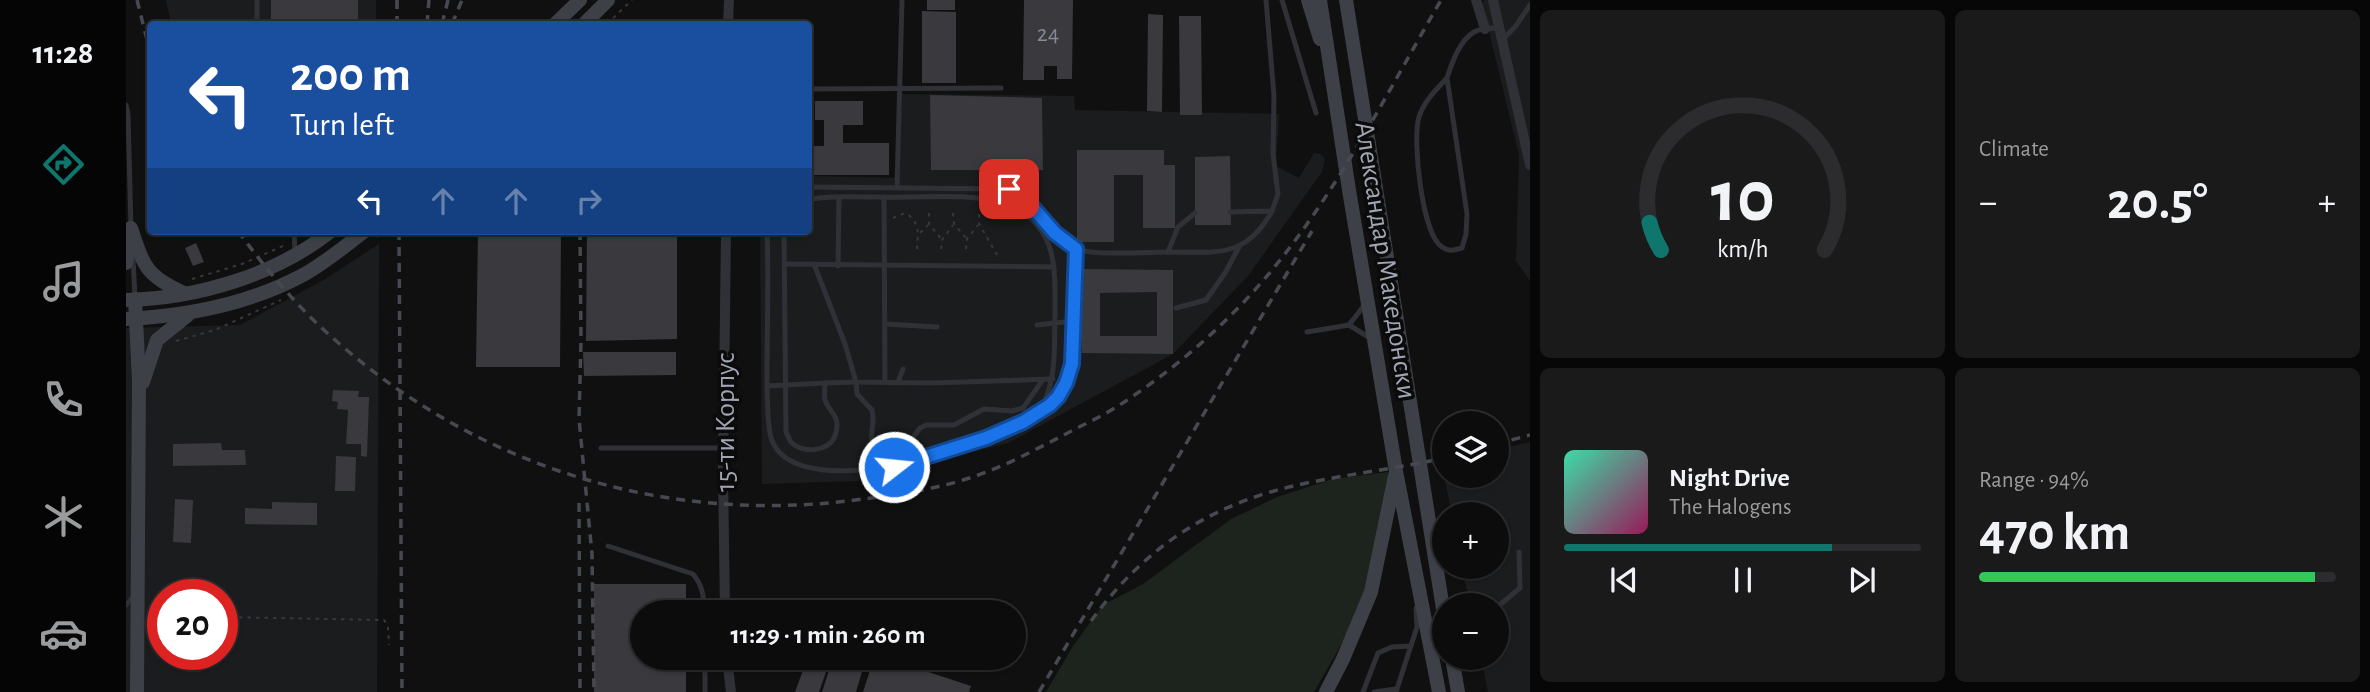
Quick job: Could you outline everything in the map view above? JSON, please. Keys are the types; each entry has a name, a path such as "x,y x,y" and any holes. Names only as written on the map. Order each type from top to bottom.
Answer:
{"street":[{"path":"558,21 580,0"},
{"path":"587,21 608,0"},
{"path":"728,19 729,0"},
{"path":"1308,0 1335,88"},
{"name":"Александар Македонски","path":"1320,0 1396,471 1439,692"},
{"name":"Александар Македонски","path":"1346,0 1441,593"},
{"path":"1354,0 1355,49"},
{"path":"1476,0 1485,29"},
{"path":"1493,0 1501,41 1525,125 1530,165"},
{"path":"126,263 131,228"},
{"path":"131,228 143,264 150,273 164,284 187,287"},
{"path":"137,692 139,397 131,300 252,275 295,256 325,235"},
{"path":"131,319 237,303 289,282 322,263 360,235"},
{"name":"15-ти Корпус","path":"725,600 723,448 726,235"},
{"path":"139,397 156,340 194,311"},
{"path":"126,352 139,397"},
{"path":"1326,692 1371,592 1396,471"},
{"path":"728,670 731,692"},
{"path":"1454,670 1458,692"}],"lane":[{"path":"257,0 257,21"},
{"path":"897,187 902,0"},
{"path":"1176,308 1206,300 1239,247 1262,226 1272,211 1278,194 1273,154 1274,96 1266,0"},
{"path":"1282,0 1316,113"},
{"path":"1501,41 1515,27 1530,5"},
{"path":"1447,78 1467,214 1462,248 1452,251 1441,247 1433,239 1420,188 1418,120 1424,103 1447,78 1464,43 1474,32 1498,28"},
{"path":"812,89 1001,88"},
{"path":"126,105 131,300"},
{"path":"812,187 1016,191 1031,203 1055,233 1076,249 1098,252 1223,252 1239,247"},
{"path":"838,266 839,198"},
{"path":"884,198 885,382"},
{"path":"812,200 982,198 1010,205 1035,223 1051,251 1054,267 1055,358 1053,379 1041,410"},
{"path":"1230,212 1272,211"},
{"path":"1168,252 1178,227 1195,213"},
{"path":"294,235 295,256"},
{"path":"766,235 767,386 772,439 787,459 817,471 847,472 894,467 986,438 1023,422 1050,405 1066,383 1072,364 1076,249"},
{"path":"784,235 786,432 790,442 802,449 816,450 826,446 834,438 837,420 825,401 825,383"},
{"path":"784,264 1054,267"},
{"path":"814,264 845,344 857,394 872,410 870,438 873,449 883,456 900,455 920,428 926,425 954,425 984,409 1012,411 1023,408 1042,381"},
{"path":"1307,332 1349,324 1367,300"},
{"path":"1037,325 1074,321"},
{"path":"885,324 937,327"},
{"path":"1349,324 1374,341"},
{"path":"898,382 903,369"},
{"path":"767,386 1053,379"},
{"path":"601,447 723,448"},
{"path":"893,457 894,467"},
{"path":"608,546 693,574 699,582 704,600"},
{"path":"1509,597 1520,588 1519,552"},
{"path":"1374,692 1396,691 1417,628 1413,590 1414,559"},
{"path":"126,605 138,592"},
{"path":"1363,692 1378,653 1392,647 1411,646"},
{"path":"705,670 705,692"}],"path":[{"path":"610,21 632,0"},
{"path":"884,231 898,215 905,213 912,216 917,224 917,249"},
{"path":"929,213 929,224 942,240"},
{"path":"953,213 954,224 967,239"},
{"path":"979,214 979,224 1003,265"},
{"path":"918,235 929,224"},
{"path":"941,249 942,240 954,224"},
{"path":"966,249 967,239 979,224"},
{"path":"187,287 295,240"},
{"path":"238,617 384,620 388,627 389,645"}],"shaded area":[{"path":"166,0 376,0 376,21 170,21"},
{"path":"1484,0 1530,0 1530,281 1516,261 1519,155 1482,3"},
{"path":"900,94 1074,96 1075,110 1279,114 1276,166 1299,178 1314,153 1321,154 1325,159 1322,172 1248,276 1173,354 1008,443 859,481 762,484 760,235 812,235 812,176 899,178"},
{"path":"379,244 377,692 126,692 126,328 240,325 322,281"},
{"path":"1530,442 1530,692 1488,692 1483,670 1509,670 1509,593 1467,593 1465,579 1509,579 1509,502 1449,502 1446,488 1509,488 1509,447"},
{"path":"1396,471 1371,592 1314,692 1046,692 1073,646 1103,605 1143,584 1231,519 1277,497 1333,479"}],"building":[{"path":"271,0 358,0 358,21 271,21"},
{"path":"927,0 955,0 955,10 927,10"},
{"path":"1024,0 1073,0 1072,79 1057,79 1057,66 1044,66 1044,80 1023,80"},
{"path":"922,11 956,12 956,83 922,83"},
{"path":"1148,14 1163,15 1162,112 1147,111"},
{"path":"1179,16 1201,16 1202,115 1180,115"},
{"path":"930,95 1042,98 1043,170 931,170"},
{"path":"815,101 863,101 863,125 843,125 843,143 889,143 889,175 812,175 812,146 824,146 824,120 815,120"},
{"path":"1077,150 1164,150 1164,165 1175,165 1175,228 1143,228 1143,175 1114,175 1114,242 1077,242"},
{"path":"1230,156 1231,225 1195,225 1195,157"},
{"path":"478,235 561,235 560,367 476,367"},
{"path":"587,235 677,235 677,339 586,341"},
{"path":"196,243 204,262 193,266 185,248"},
{"path":"1082,269 1173,270 1173,354 1082,353","holes":["1157,292 1157,336 1100,336 1100,293"]},
{"path":"583,352 676,352 676,375 584,376"},
{"path":"333,390 359,391 358,397 369,397 367,457 361,456 361,444 346,444 348,410 337,409 338,402 332,401"},
{"path":"221,443 222,450 245,450 246,465 173,466 173,444"},
{"path":"336,456 356,457 355,491 335,491"},
{"path":"175,499 193,500 191,543 173,542"},
{"path":"272,502 317,503 317,525 245,524 245,508 272,509"},
{"path":"594,584 686,584 686,600 630,600 630,670 686,670 686,692 594,692"},
{"path":"803,670 827,670 819,692 795,692"},
{"path":"829,670 862,670 856,692 822,692"},
{"path":"870,670 922,670 971,686 969,692 863,692"}],"railway":[{"path":"137,0 147,40"},
{"path":"397,0 397,21"},
{"path":"427,21 429,0"},
{"path":"443,21 448,0"},
{"path":"453,21 462,0"},
{"path":"241,235 307,314 334,339 391,384 451,423 514,454 580,478 649,495 719,504 791,505 863,499 927,489 974,477 999,467 1105,414 1165,373 1223,323 1267,276 1323,201 1441,0"},
{"path":"1039,692 1312,231"},
{"path":"399,235 402,692"},
{"path":"580,235 579,419 592,554 594,692"},
{"path":"1509,441 1530,435"},
{"path":"1091,621 1113,593 1161,547 1215,513 1278,490 1432,461"},
{"path":"579,503 580,692"}],"route":[{"path":"894,467 964,446 1023,422 1050,405 1066,383 1072,364 1076,249 1055,233 1021,194 1009,189"}]}
